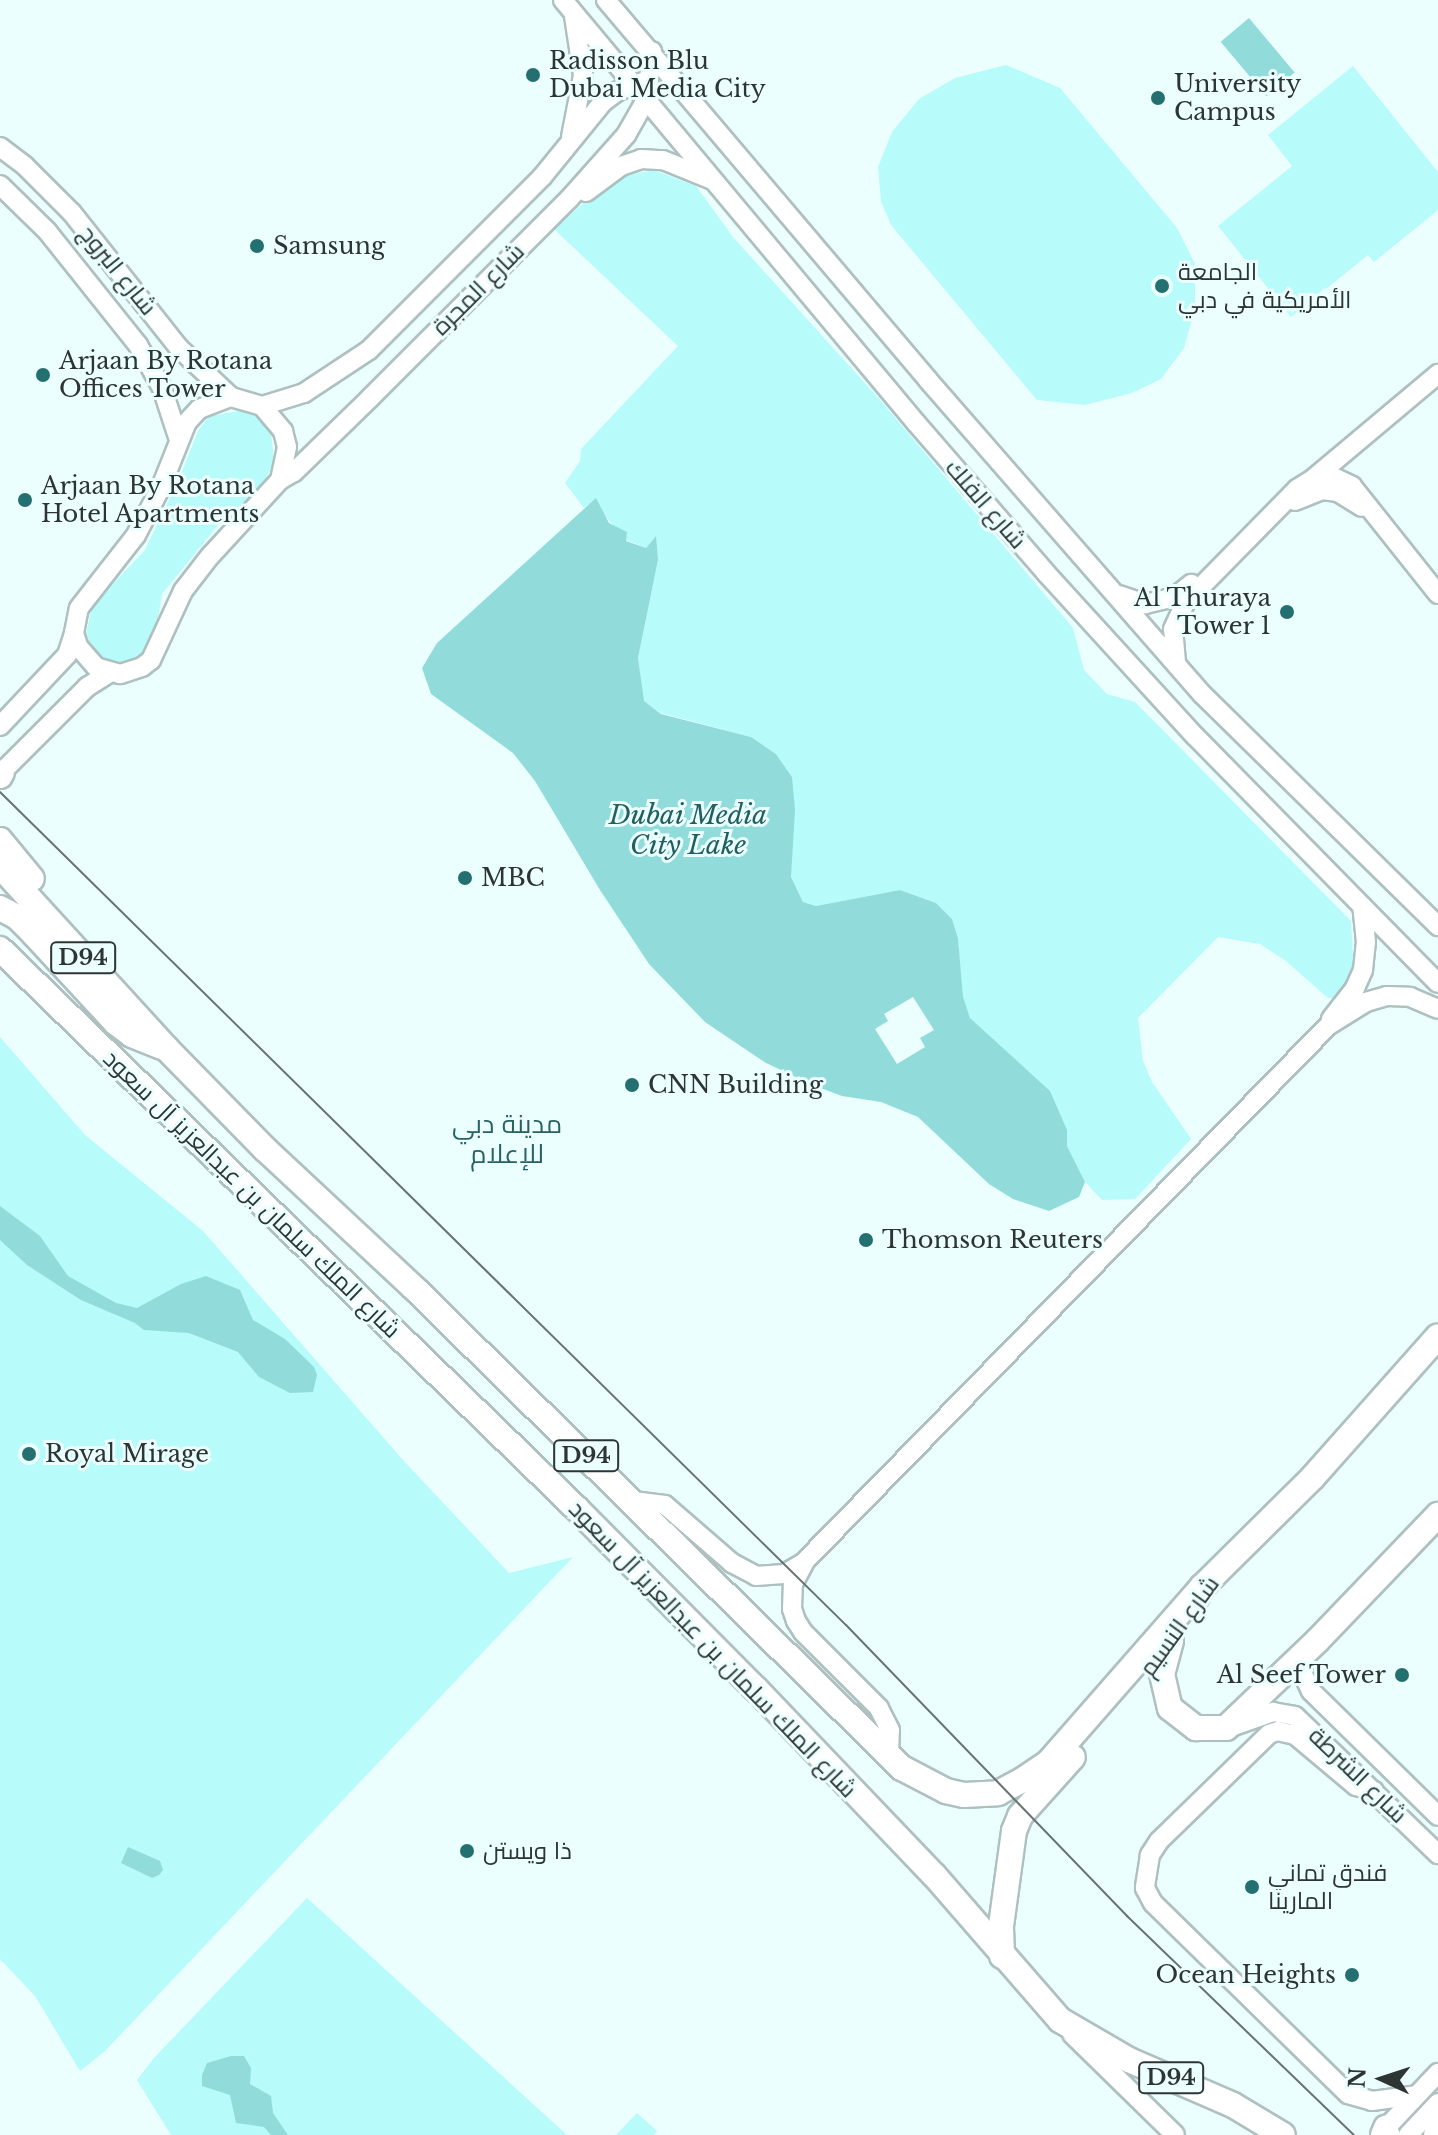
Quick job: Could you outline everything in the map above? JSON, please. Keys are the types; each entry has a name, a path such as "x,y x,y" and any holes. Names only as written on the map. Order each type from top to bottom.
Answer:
{"main road":[{"path":"0,840 55,909 69,943"},
{"name":"شارع الملك سلمان بن عبدالعزيز آل سعود","path":"0,866 167,1049 266,1150 633,1501 896,1762 946,1791 964,1795 998,1793 1024,1779 1048,1763 1202,1587"},
{"path":"0,908 17,917 116,1023 132,1035 167,1049"},
{"name":"شارع الملك سلمان بن عبدالعزيز آل سعود","path":"0,949 576,1508 916,1857 1060,2020 1129,2060 1233,2105 1283,2135"},
{"name":"شارع النسيم","path":"1002,1956 1009,1857 1020,1816 1171,1641 1202,1587 1313,1477 1438,1336"},
{"path":"1171,1641 1162,1674 1170,1708 1196,1728 1226,1728 1302,1656 1438,1515"}],"street":[{"name":"شارع الفلك","path":"606,0 928,380 1203,695 1438,926"},
{"name":"شارع الفلك","path":"568,5 645,88 713,180 1046,573 1195,736 1438,983"},
{"path":"568,5 582,50 583,75 568,147"},
{"name":"شارع المجرة","path":"109,673 132,672 151,660 183,591 210,556 280,480 294,472 569,199 633,127 652,51"},
{"path":"645,88 682,87"},
{"name":"شارع المجرة","path":"262,406 304,393 369,350 512,209 568,147 603,102 645,88"},
{"name":"شارع البروج","path":"0,147 25,166 72,213 179,348 231,397"},
{"path":"569,199 587,191 621,166 641,159 673,163 713,180"},
{"name":"شارع البروج","path":"0,185 47,231 138,345 162,388 178,437"},
{"path":"1177,664 1173,629 1185,603 1211,574 1275,512 1438,374"},
{"path":"0,726 67,655 79,608 121,557 149,511 178,437 199,409 231,397 262,406 275,417 287,447 280,480"},
{"path":"1313,479 1331,476 1349,483 1438,594"},
{"path":"1275,512 1322,490 1338,492 1375,517"},
{"path":"1113,592 1129,601 1145,604 1165,600 1211,574"},
{"path":"1,774 87,687 109,673 86,658 74,633"},
{"path":"633,1501 665,1505 732,1563 756,1576 784,1574 805,1561 1329,1025 1363,970 1366,942 1362,906"},
{"path":"1329,1025 1366,1002 1387,996 1410,997 1438,1009"},
{"path":"805,1561 793,1584 792,1609 796,1621 803,1632 879,1708 890,1730 896,1762"},
{"name":"شارع الشرطة","path":"1302,1656 1303,1674 1311,1691 1438,1816"},
{"name":"شارع الشرطة","path":"1226,1728 1273,1712 1295,1716 1438,1854"},
{"path":"1374,1791 1356,1786 1295,1735 1287,1731 1269,1734 1159,1841 1147,1863 1145,1888 1153,1903 1348,2094 1372,2101 1417,2095"},
{"path":"1060,2020 1175,2135"},
{"path":"1392,2133 1417,2095 1438,2073"},
{"path":"1392,2133 1438,2103"},
{"path":"1433,2135 1438,2119"}],"shaded area":[{"path":"1006,65 1060,88 1177,228 1195,264 1195,308 1184,348 1161,379 1132,393 1085,405 1037,400 891,225 881,201 878,167 892,132 919,99 955,78"},
{"path":"1353,66 1438,172 1438,210 1374,262 1368,255 1291,317 1218,226 1292,166 1268,135"},
{"path":"654,170 696,186 733,237 881,401 1073,628 1084,670 1107,694 1135,702 1351,921 1354,970 1342,999 1328,998 1286,961 1260,944 1218,937 1138,1018 1143,1061 1152,1082 1191,1139 1135,1199 1102,1200 1085,1182 1067,1146 1067,1130 970,1018 962,997 958,938 952,919 936,903 900,890 816,906 803,902 791,877 792,777 776,754 751,737 661,713 643,701 638,658 658,560 655,537 646,548 626,540 600,510 596,499 584,508 565,483 580,461 581,449 678,346 554,229 612,178"},
{"path":"239,411 259,417 271,431 274,464 259,489 219,524 162,594 156,630 149,645 137,658 125,663 100,661 92,653 86,634 92,606 145,550 198,431 209,416"},
{"path":"0,1037 85,1135 203,1231 403,1460 509,1573 573,1557 105,2051 80,2071 35,1996 0,1959"},
{"path":"307,1898 567,2135 171,2135 137,2080 154,2058"},
{"path":"637,2113 657,2131 654,2135 616,2135"}],"water":[{"path":"1249,18 1295,72 1266,96 1221,42"},
{"name":"Dubai Media City Lake","path":"596,498 609,523 627,532 626,541 646,548 656,536 658,560 638,658 644,701 661,714 751,737 776,754 792,777 795,810 791,877 803,902 816,906 900,890 936,903 952,919 958,938 963,997 970,1018 1050,1091 1067,1130 1067,1146 1085,1182 1079,1197 1049,1211 1013,1199 989,1184 918,1117 881,1102 842,1096 815,1086 766,1063 705,1022 649,964 600,890 535,781 513,753 431,694 422,668 437,643"},
{"path":"0,1206 40,1236 68,1276 116,1303 137,1308 181,1284 206,1276 240,1290 253,1320 285,1339 314,1367 317,1375 313,1392 290,1393 259,1377 238,1352 189,1333 144,1330 135,1323 81,1300 27,1265 0,1240"},
{"path":"128,1847 160,1861 163,1870 152,1878 121,1863"},
{"path":"231,2056 244,2056 251,2068 250,2084 271,2096 273,2113 288,2135 271,2135 264,2127 236,2123 230,2095 202,2086 207,2063"}],"pier":[{"path":"913,997 934,1030 920,1038 925,1047 897,1064 875,1029 888,1021 884,1014"}],"tram line":[{"path":"0,792 846,1625 1127,1916 1354,2135"}],"place":[{"name":"Radisson Blu Dubai Media City","path":"533,75"},
{"name":"University Campus","path":"1158,98"},
{"name":"Samsung","path":"257,246"},
{"name":"الجامعة الأمريكية في دبي","path":"1162,286"},
{"name":"Arjaan By Rotana Offices Tower","path":"43,375"},
{"name":"Arjaan By Rotana Hotel Apartments","path":"25,500"},
{"name":"Al Thuraya Tower 1","path":"1287,612"},
{"name":"MBC","path":"465,878"},
{"name":"CNN Building","path":"632,1085"},
{"name":"Thomson Reuters","path":"866,1240"},
{"name":"Royal Mirage","path":"29,1454"},
{"name":"Al Seef Tower","path":"1402,1675"},
{"name":"ذا ويستن","path":"467,1851"},
{"name":"فندق تماني المارينا","path":"1252,1887"},
{"name":"Ocean Heights","path":"1352,1975"}],"district":[{"name":"مدينة دبي للإعلام","path":"507,1140"}]}
